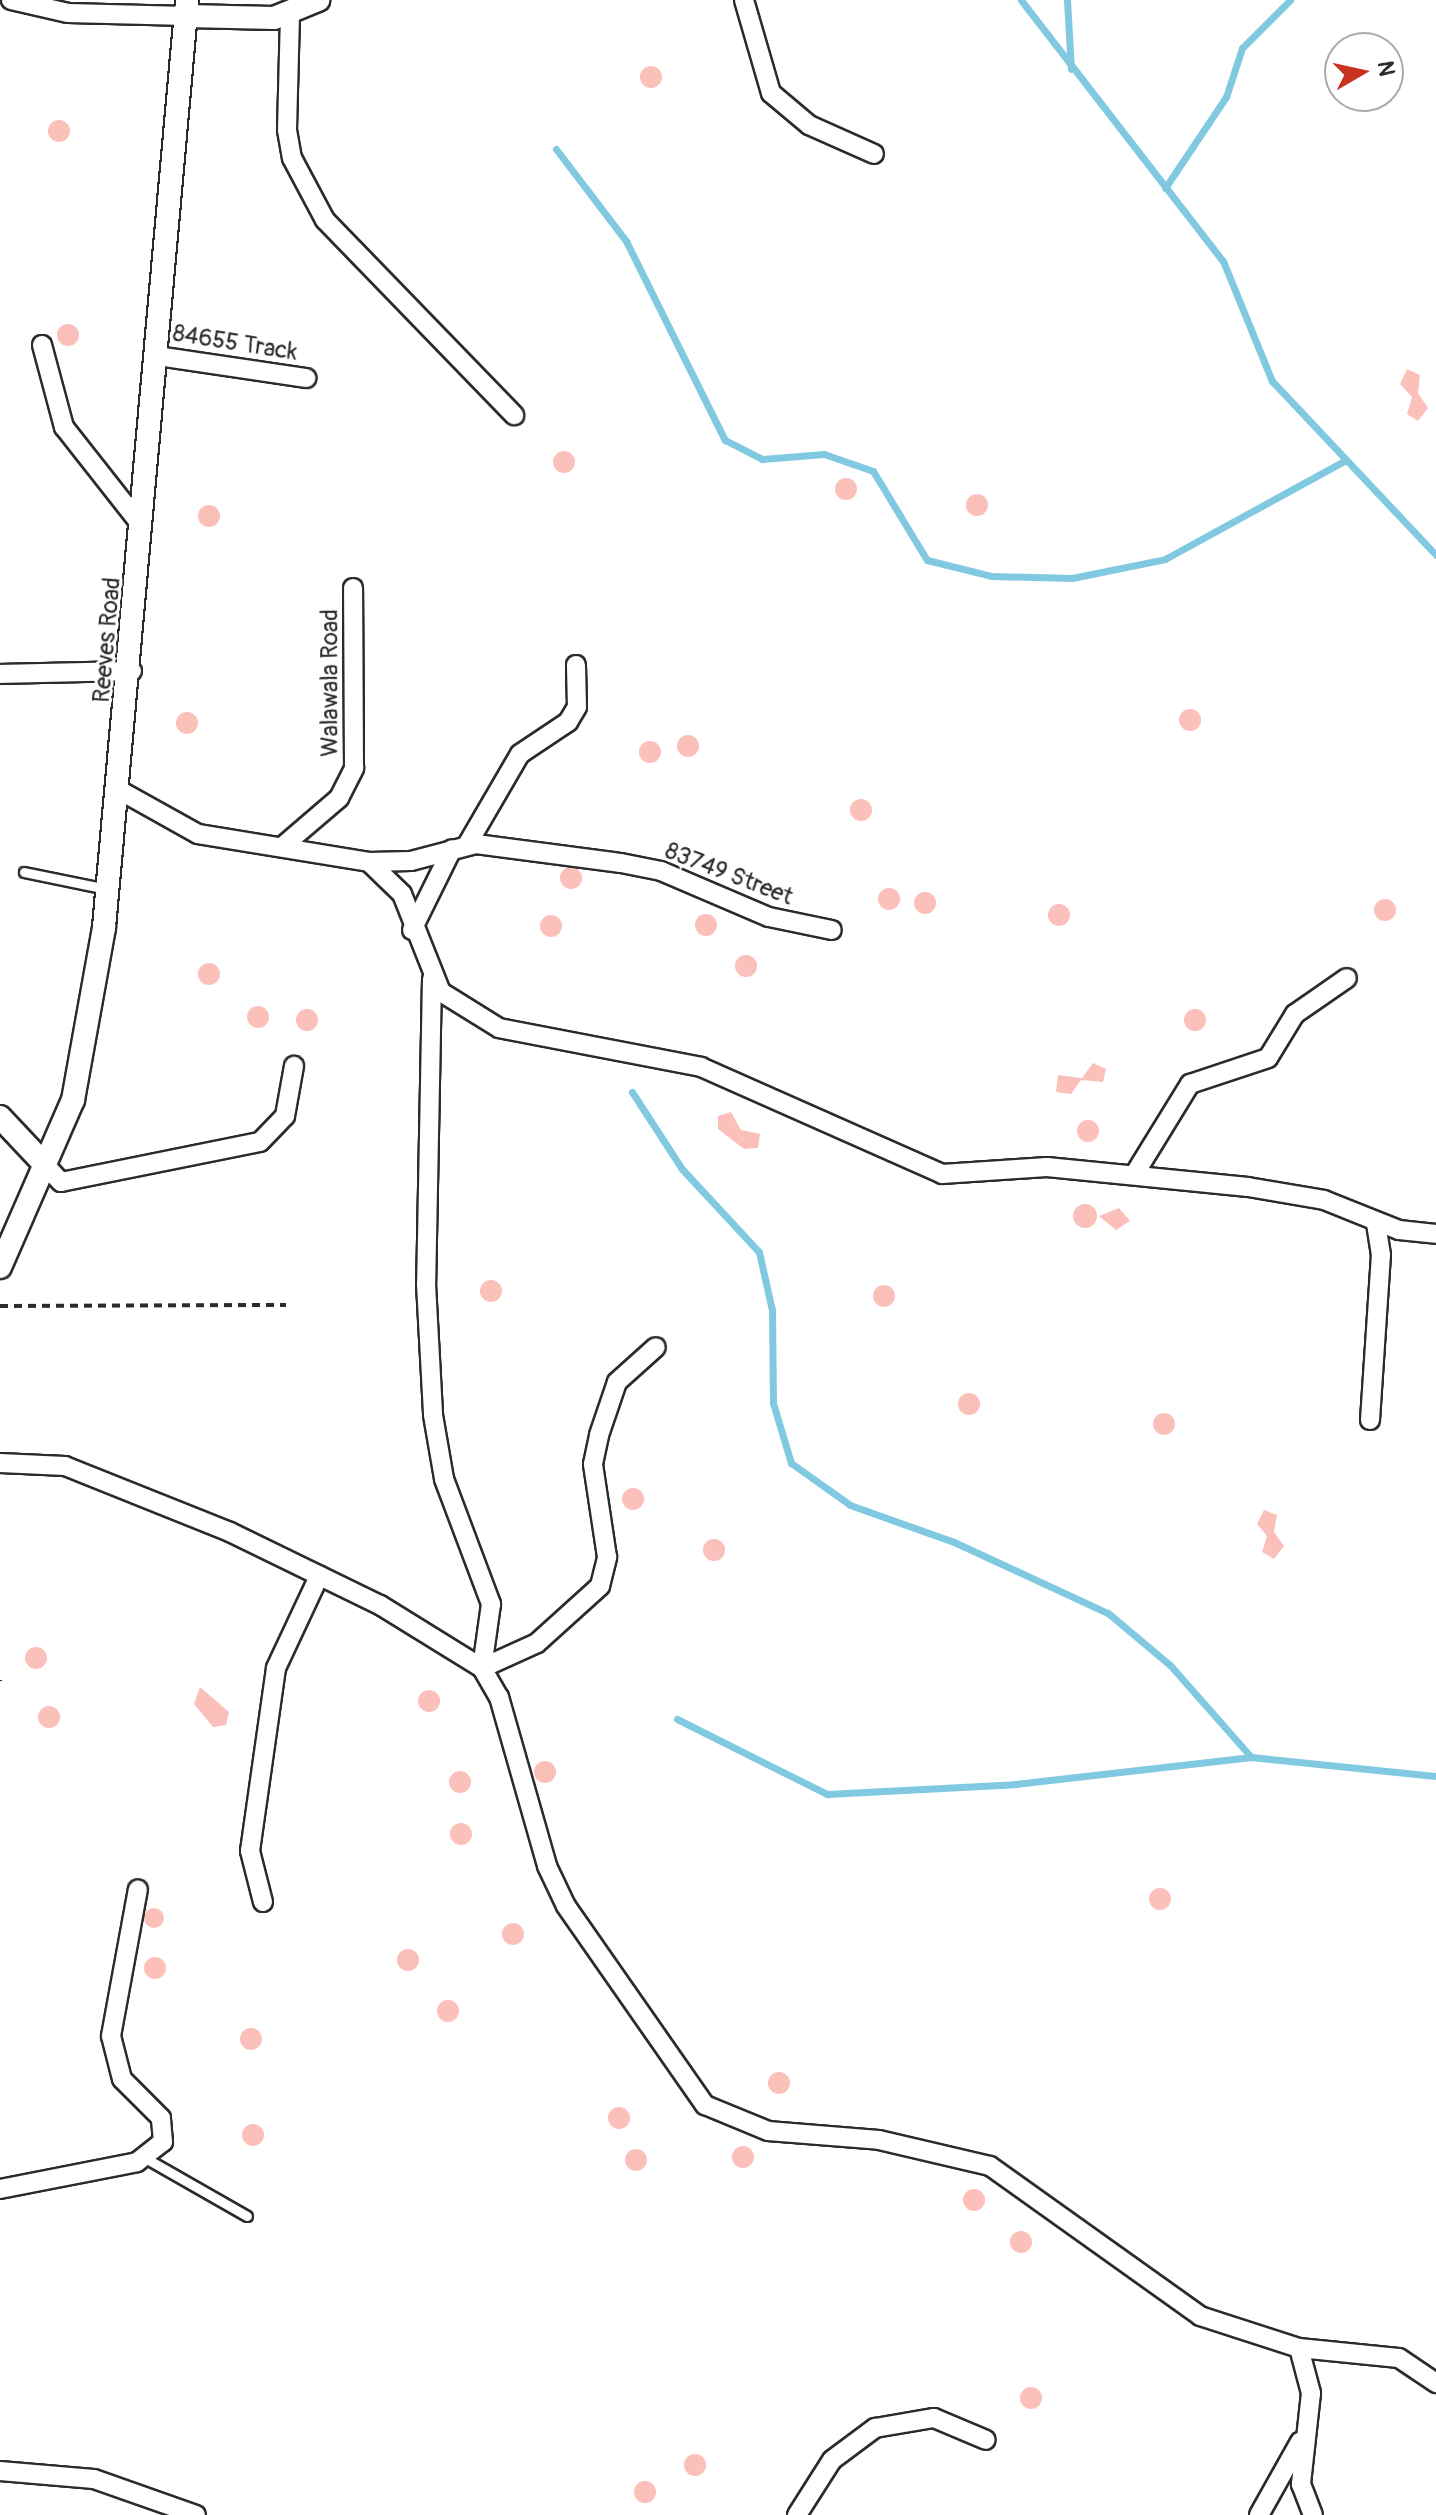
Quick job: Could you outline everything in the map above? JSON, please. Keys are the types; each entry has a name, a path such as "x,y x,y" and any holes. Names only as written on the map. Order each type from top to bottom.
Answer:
{"street":[{"path":"11,0 68,13 187,8 290,15 318,0"},
{"path":"744,0 771,93 809,125 874,154"},
{"name":"Reeves Road","path":"0,1267 53,1174 73,1100 108,890 132,671 141,525 187,8"},
{"path":"290,15 287,130 292,158 325,220 514,415"},
{"path":"42,345 64,427 141,525"},
{"name":"84655 Track","path":"157,356 306,378"},
{"name":"Walawala Road","path":"283,846 339,798 354,768 353,588"},
{"path":"412,930 459,847 487,821 520,754 568,722 577,707 576,665"},
{"path":"0,674 132,671"},
{"name":"83749 Street","path":"119,790 198,834 369,862 411,861 459,847 651,868 746,910 832,930"},
{"path":"369,862 402,894 412,930 432,977 456,1006 499,1028 701,1067 942,1174 1047,1167 1298,1194 1376,1222 1436,1234"},
{"path":"432,977 426,1284 433,1415 444,1479 491,1604 482,1668"},
{"path":"1134,1175 1190,1084 1268,1058 1295,1014 1347,978"},
{"path":"0,1117 53,1174 260,1142 285,1116 294,1066"},
{"path":"1370,1420 1381,1255 1376,1222"},
{"path":"482,1668 537,1643 600,1586 607,1557 593,1464 599,1435 617,1382 656,1347"},
{"path":"0,1463 65,1466 319,1576 482,1668 499,1697 547,1866 566,1906 705,2105 768,2131 879,2140 990,2166 1189,2309 1232,2331 1299,2348 1399,2358 1436,2383"},
{"path":"263,1902 251,1836 276,1668 319,1576"},
{"path":"0,2189 147,2159 163,2142 164,2125 122,2079 111,2026 138,1889"},
{"path":"1299,2348 1311,2393 1301,2484 1313,2515"},
{"path":"797,2515 832,2460 875,2428 934,2418 986,2440"},
{"path":"1259,2515 1307,2429"},
{"path":"0,2471 94,2479 196,2515"}],"lane":[{"path":"24,872 108,890"},
{"path":"147,2159 247,2216"}],"path":[{"path":"0,1306 286,1305"}],"building":[{"path":"651,66 659,69 662,77 659,85 651,88 643,85 640,77 643,69"},
{"path":"59,120 67,123 70,131 67,139 59,142 51,139 48,131 51,123"},
{"path":"68,324 76,327 79,335 76,343 68,346 60,343 57,335 60,327"},
{"path":"1407,369 1420,375 1418,393 1428,408 1418,421 1407,414 1412,397 1400,384"},
{"path":"564,451 572,454 575,462 572,470 564,473 556,470 553,462 556,454"},
{"path":"846,478 854,481 857,489 854,497 846,500 838,497 835,489 838,481"},
{"path":"977,494 985,497 988,505 985,513 977,516 969,513 966,505 969,497"},
{"path":"209,505 217,508 220,516 217,524 209,527 201,524 198,516 201,508"},
{"path":"1190,709 1198,712 1201,720 1198,728 1190,731 1182,728 1179,720 1182,712"},
{"path":"187,712 195,715 198,723 195,731 187,734 179,731 176,723 179,715"},
{"path":"684,735 692,735 699,746 692,757 684,757 677,750 677,742"},
{"path":"646,741 654,741 661,752 654,763 646,763 639,756 639,748"},
{"path":"861,799 869,802 872,810 869,818 861,821 853,818 850,810 853,802"},
{"path":"571,867 579,870 582,878 579,886 571,889 563,886 560,878 563,870"},
{"path":"885,888 893,888 900,899 893,910 885,910 878,903 878,895"},
{"path":"921,892 929,892 936,903 929,914 921,914 914,907 914,899"},
{"path":"1385,899 1393,902 1396,910 1393,918 1385,921 1377,918 1374,910 1377,902"},
{"path":"1059,904 1067,907 1070,915 1067,923 1059,926 1051,923 1048,915 1051,907"},
{"path":"706,914 714,917 717,925 714,933 706,936 698,933 695,925 698,917"},
{"path":"551,915 559,918 562,926 559,934 551,937 543,934 540,926 543,918"},
{"path":"746,955 754,958 757,966 754,974 746,977 738,974 735,966 738,958"},
{"path":"209,963 217,966 220,974 217,982 209,985 201,982 198,974 201,966"},
{"path":"258,1006 266,1009 269,1017 266,1025 258,1028 250,1025 247,1017 250,1009"},
{"path":"307,1009 315,1012 318,1020 315,1028 307,1031 299,1028 296,1020 299,1012"},
{"path":"1195,1009 1203,1012 1206,1020 1203,1028 1195,1031 1187,1028 1184,1020 1187,1012"},
{"path":"1093,1063 1106,1069 1103,1082 1081,1080 1071,1094 1056,1092 1058,1075 1082,1078"},
{"path":"731,1112 741,1130 760,1134 758,1148 744,1149 718,1129 718,1116"},
{"path":"1088,1120 1096,1123 1099,1131 1096,1139 1088,1142 1080,1139 1077,1131 1080,1123"},
{"path":"1085,1204 1093,1208 1097,1216 1093,1224 1085,1228 1077,1224 1073,1216 1077,1208"},
{"path":"1119,1208 1130,1221 1116,1230 1099,1216"},
{"path":"491,1280 499,1283 502,1291 499,1299 491,1302 483,1299 480,1291 483,1283"},
{"path":"884,1285 892,1288 895,1296 892,1304 884,1307 876,1304 873,1296 876,1288"},
{"path":"969,1393 977,1396 980,1404 977,1412 969,1415 961,1412 958,1404 961,1396"},
{"path":"1164,1413 1172,1416 1175,1424 1172,1432 1164,1435 1156,1432 1153,1424 1156,1416"},
{"path":"633,1488 641,1491 644,1499 641,1507 633,1510 625,1507 622,1499 625,1491"},
{"path":"1264,1510 1277,1515 1274,1532 1284,1546 1274,1559 1262,1552 1267,1536 1257,1524"},
{"path":"714,1539 722,1542 725,1550 722,1558 714,1561 706,1558 703,1550 706,1542"},
{"path":"36,1647 44,1650 47,1658 44,1666 36,1669 28,1666 25,1658 28,1650"},
{"path":"200,1687 229,1712 226,1725 213,1727 194,1704"},
{"path":"429,1690 437,1693 440,1701 437,1709 429,1712 421,1709 418,1701 421,1693"},
{"path":"49,1706 57,1709 60,1717 57,1725 49,1728 41,1725 38,1717 41,1709"},
{"path":"545,1761 553,1764 556,1772 553,1780 545,1783 537,1780 534,1772 537,1764"},
{"path":"460,1771 468,1774 471,1782 468,1790 460,1793 452,1790 449,1782 452,1774"},
{"path":"461,1823 469,1826 472,1834 469,1842 461,1845 453,1842 450,1834 453,1826"},
{"path":"1160,1888 1168,1891 1171,1899 1168,1907 1160,1910 1152,1907 1149,1899 1152,1891"},
{"path":"150,1908 158,1908 164,1918 158,1928 150,1928 144,1922 144,1914"},
{"path":"513,1923 521,1926 524,1934 521,1942 513,1945 505,1942 502,1934 505,1926"},
{"path":"408,1949 416,1952 419,1960 416,1968 408,1971 400,1968 397,1960 400,1952"},
{"path":"155,1957 163,1960 166,1968 163,1976 155,1979 147,1976 144,1968 147,1960"},
{"path":"448,2000 456,2003 459,2011 456,2019 448,2022 440,2019 437,2011 440,2003"},
{"path":"251,2028 259,2031 262,2039 259,2047 251,2050 243,2047 240,2039 243,2031"},
{"path":"779,2072 787,2075 790,2083 787,2091 779,2094 771,2091 768,2083 771,2075"},
{"path":"619,2107 627,2110 630,2118 627,2126 619,2129 611,2126 608,2118 611,2110"},
{"path":"253,2124 261,2127 264,2135 261,2143 253,2146 245,2143 242,2135 245,2127"},
{"path":"743,2146 751,2149 754,2157 751,2165 743,2168 735,2165 732,2157 735,2149"},
{"path":"636,2149 644,2152 647,2160 644,2168 636,2171 628,2168 625,2160 628,2152"},
{"path":"974,2189 982,2192 985,2200 982,2208 974,2211 966,2208 963,2200 966,2192"},
{"path":"1021,2231 1029,2234 1032,2242 1029,2250 1021,2253 1013,2250 1010,2242 1013,2234"},
{"path":"1031,2387 1039,2390 1042,2398 1039,2406 1031,2409 1023,2406 1020,2398 1023,2390"},
{"path":"695,2454 703,2457 706,2465 703,2473 695,2476 687,2473 684,2465 687,2457"},
{"path":"645,2481 653,2484 656,2492 653,2500 645,2503 637,2500 634,2492 637,2484"}],"waterway":[{"path":"1021,0 1223,261 1272,381 1436,555"},
{"path":"1067,0 1071,69"},
{"path":"1165,188 1226,97 1242,48 1290,0"},
{"path":"556,149 626,241 725,440 762,459 824,454 873,471 927,560 991,576 1072,578 1165,559 1346,460"},
{"path":"632,1092 682,1169 759,1252 772,1310 773,1403 791,1463 850,1505 954,1542 1108,1613 1170,1665 1251,1757"},
{"path":"677,1719 827,1794 1015,1784 1251,1757 1436,1776"}]}
